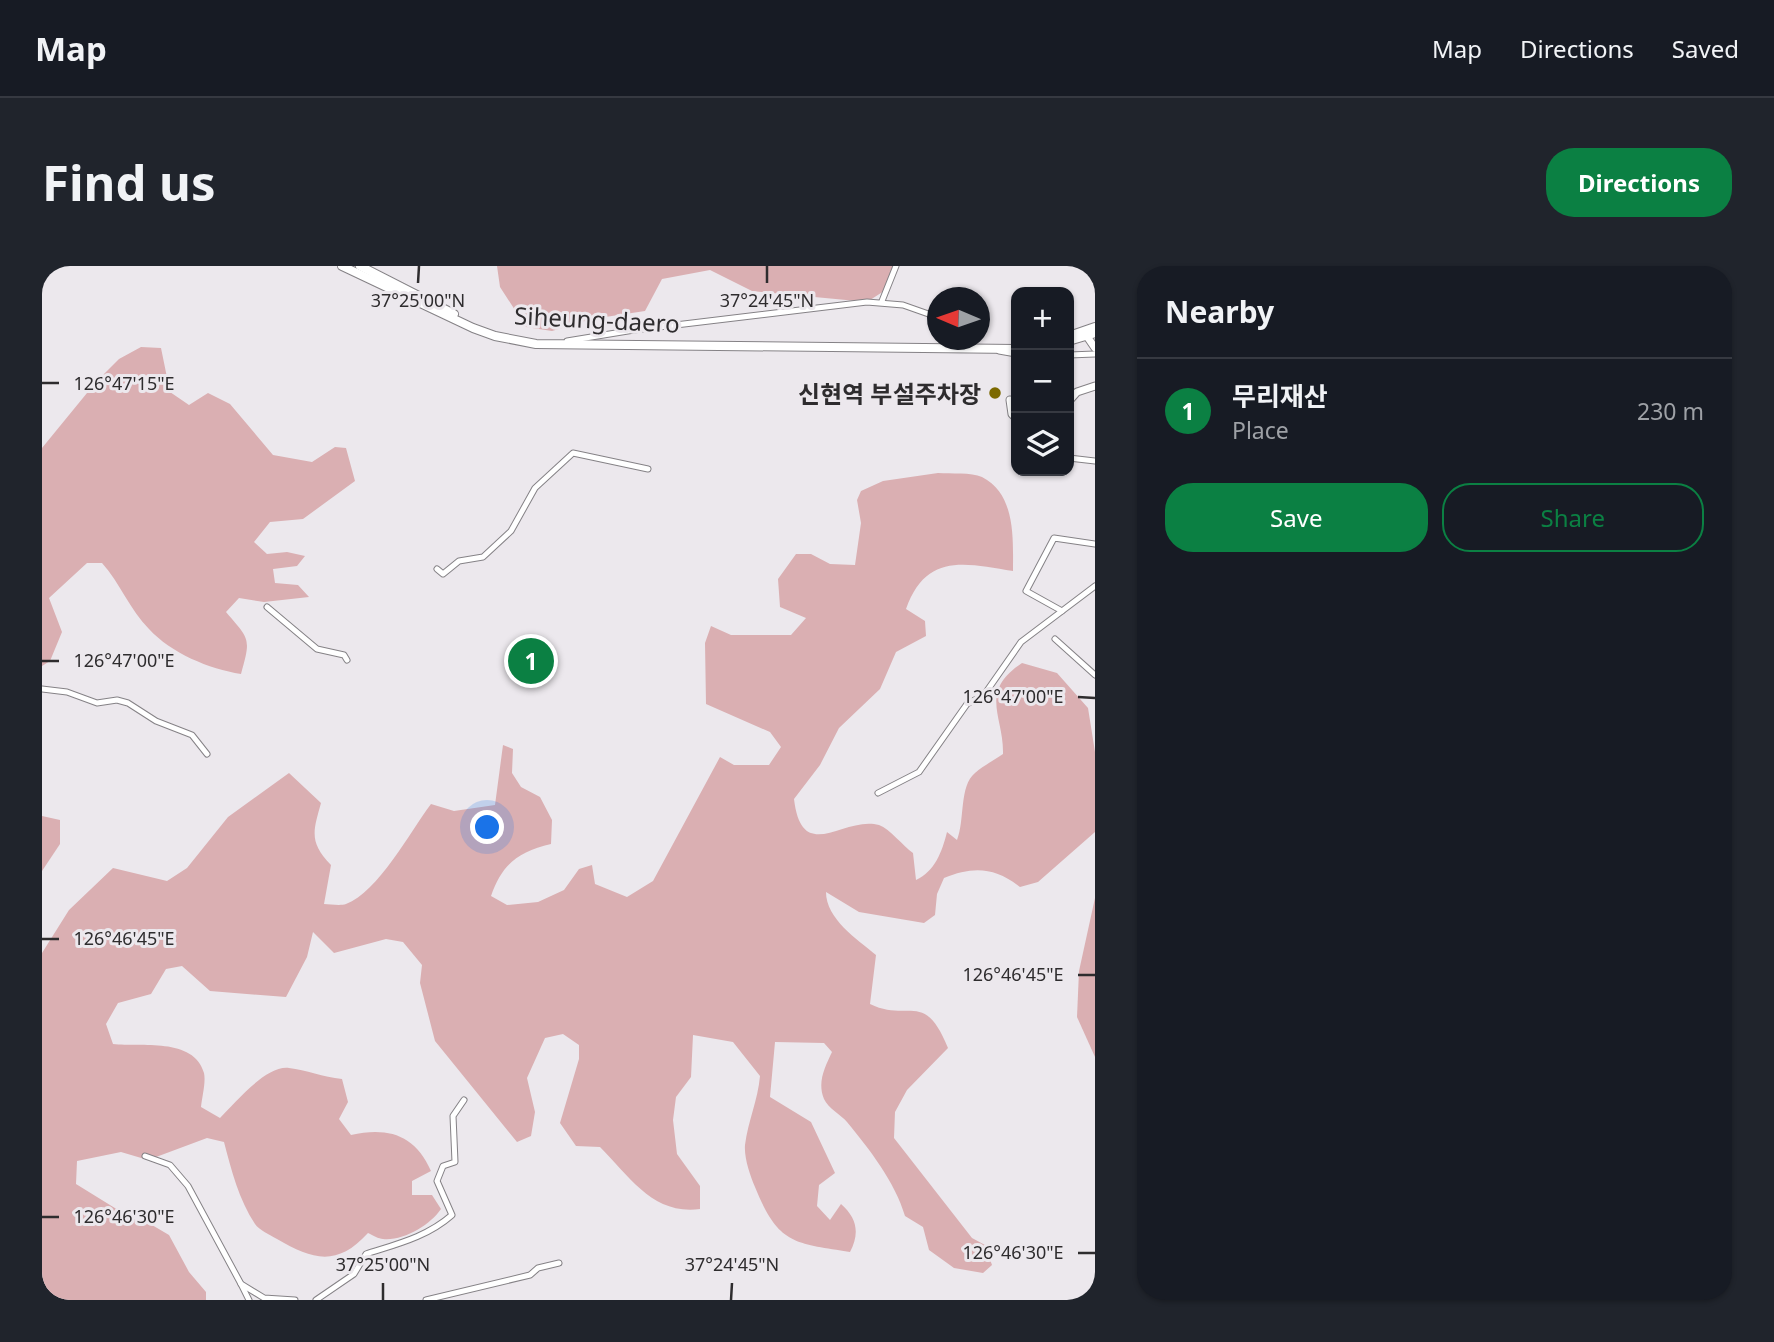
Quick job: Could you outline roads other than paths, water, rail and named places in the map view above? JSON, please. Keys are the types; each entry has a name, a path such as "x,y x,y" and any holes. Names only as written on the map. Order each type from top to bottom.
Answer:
{"main road":[{"name":"Siheung-daero","path":"342,266 485,333 536,344 927,344"},
{"name":"Siheung-daero","path":"360,266 489,329 520,338 567,341 927,344"},
{"path":"1085,334 1095,327"},
{"path":"1074,337 1095,333"},
{"name":"Siheung-daero","path":"990,345 1011,346"},
{"name":"Siheung-daero","path":"992,349 1011,347"}],"street":[{"path":"882,301 896,267"},
{"path":"567,341 634,330 882,301 927,314"},
{"path":"1085,334 1095,348"},
{"path":"992,349 1011,353"},
{"path":"1074,355 1095,354"},
{"path":"1074,396 1095,386"},
{"path":"1010,400 1012,413"},
{"path":"437,569 443,574 459,561 483,558 511,531 535,488 573,453 648,469"},
{"path":"1074,459 1095,461"},
{"path":"1062,611 1026,591 1054,538 1095,544"},
{"path":"878,793 919,772 967,704 984,695 1021,642 1095,586"},
{"path":"267,607 317,649 344,654 347,660"},
{"path":"1055,639 1095,675"},
{"path":"42,689 67,692 97,703 117,700 128,703 156,721 192,735 207,754"},
{"path":"316,1300 354,1274 366,1254 421,1236 439,1227 452,1214 437,1181 443,1166 455,1162 453,1116 464,1100"},
{"path":"145,1156 170,1165 188,1186 249,1300"},
{"path":"426,1300 530,1275 538,1268 559,1263"},
{"path":"241,1284 264,1298 295,1300"}],"waterway":[{"path":"1085,266 1095,279"}],"place":[{"name":"신현역 부설주차장","path":"995,393"},
{"name":"무리재산","path":"531,661"}]}
